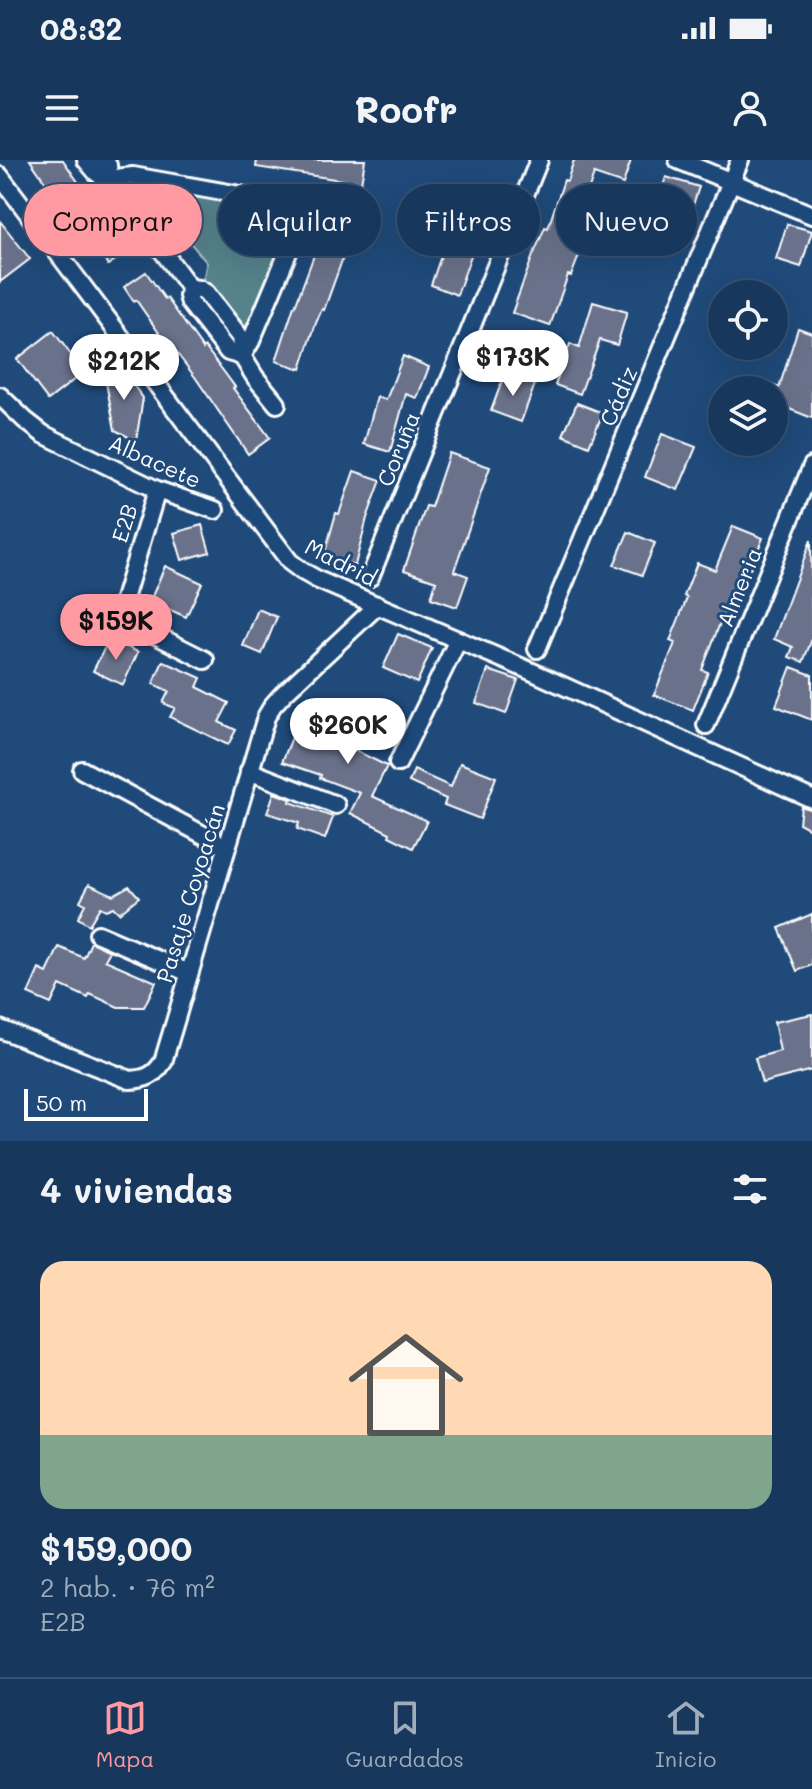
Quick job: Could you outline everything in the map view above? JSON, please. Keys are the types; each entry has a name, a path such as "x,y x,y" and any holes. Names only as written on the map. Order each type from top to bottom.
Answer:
{"street":[{"path":"86,160 97,173 109,179 190,288 206,293 240,337 242,356 277,404"},
{"path":"104,160 108,165 109,179"},
{"name":"Coruña","path":"370,577 539,160"},
{"path":"678,160 812,215"},
{"name":"Cádiz","path":"537,649 740,160"},
{"name":"Madrid","path":"0,176 284,555 302,571 812,799"},
{"path":"109,179 133,176 218,191"},
{"path":"242,356 287,256"},
{"name":"Albacete","path":"0,396 43,434 157,490 215,510"},
{"name":"Almeria","path":"706,725 812,466"},
{"name":"E2B","path":"157,490 121,609 122,616 205,660"},
{"name":"Pasaje Coyoacán","path":"0,1029 116,1076 130,1080 153,1074 163,1062 266,717 273,705 378,605"},
{"path":"398,763 458,640"},
{"path":"82,770 226,847"},
{"path":"249,771 336,805"},
{"path":"98,934 189,973"}],"green space":[{"path":"202,195 218,198 218,256 287,256 255,340 224,302 202,284 207,263 201,256"}],"building":[{"path":"30,160 63,160 80,184 47,184"},
{"path":"257,160 365,160 361,183 256,167"},
{"path":"574,160 631,160 623,184 594,174 591,184 563,184 564,180 567,181"},
{"path":"666,177 689,184 664,184"},
{"path":"556,204 556,256 579,256 571,276 568,275 550,326 512,313 533,256 540,256 540,239 545,227 548,228"},
{"path":"0,221 24,251 24,256 30,259 0,282"},
{"path":"787,224 812,231 801,267 776,259"},
{"path":"101,256 121,256 108,265"},
{"path":"314,256 344,256 301,369 276,361"},
{"path":"441,256 471,256 457,295 431,285"},
{"path":"146,272 203,349 205,347 224,372 270,438 248,454 195,377 175,351 173,353 124,287"},
{"path":"593,302 627,312 617,345 600,340 580,394 555,385 570,344 579,348"},
{"path":"798,328 812,333 812,418 788,408 788,376 783,376"},
{"path":"53,331 84,372 48,400 17,359"},
{"path":"403,356 429,367 417,398 406,394 390,452 364,444 377,397 386,400"},
{"path":"115,361 143,398 136,441 115,430 105,377"},
{"path":"505,373 535,384 521,422 491,411"},
{"path":"577,403 603,413 589,446 563,435"},
{"path":"662,434 696,447 678,490 645,477"},
{"path":"449,453 490,467 454,571 468,576 457,607 431,598 436,581 404,570 426,506 431,507"},
{"path":"354,471 381,480 355,565 324,556 336,513 339,514"},
{"path":"202,525 210,552 182,560 174,533"},
{"path":"733,526 763,538 750,569 745,567 724,613 702,670 708,672 693,710 654,695 675,643 670,641 697,563 715,570"},
{"path":"628,532 655,543 642,575 614,565"},
{"path":"811,540 812,639 803,662 789,657 793,647 774,639"},
{"path":"165,566 202,583 186,617 150,601"},
{"path":"258,609 277,617 262,654 243,646"},
{"path":"398,634 432,648 417,683 383,668"},
{"path":"109,639 138,652 123,685 93,671"},
{"path":"163,661 201,678 197,687 229,703 219,722 236,730 228,745 170,717 175,708 163,703 169,691 153,684"},
{"path":"791,667 812,675 812,720 776,706"},
{"path":"488,670 518,680 506,714 476,703"},
{"path":"309,696 366,718 354,750 387,766 372,796 427,821 413,848 350,813 360,793 282,762"},
{"path":"460,763 496,777 480,819 444,805 446,799 409,782 414,770 451,787"},
{"path":"274,793 333,817 325,839 297,829 299,823 267,813"},
{"path":"801,806 812,810 812,830 799,823"},
{"path":"89,884 113,895 129,886 139,897 119,913 113,907 106,910 100,907 89,925 78,918 85,904 80,901"},
{"path":"812,914 812,965 797,971 779,928"},
{"path":"91,942 110,951 105,960 156,982 144,1007 118,1007 60,985 51,1004 28,994 39,969 47,973 59,947 84,958"},
{"path":"812,1014 812,1070 762,1083 755,1058 780,1051 774,1022"}]}
